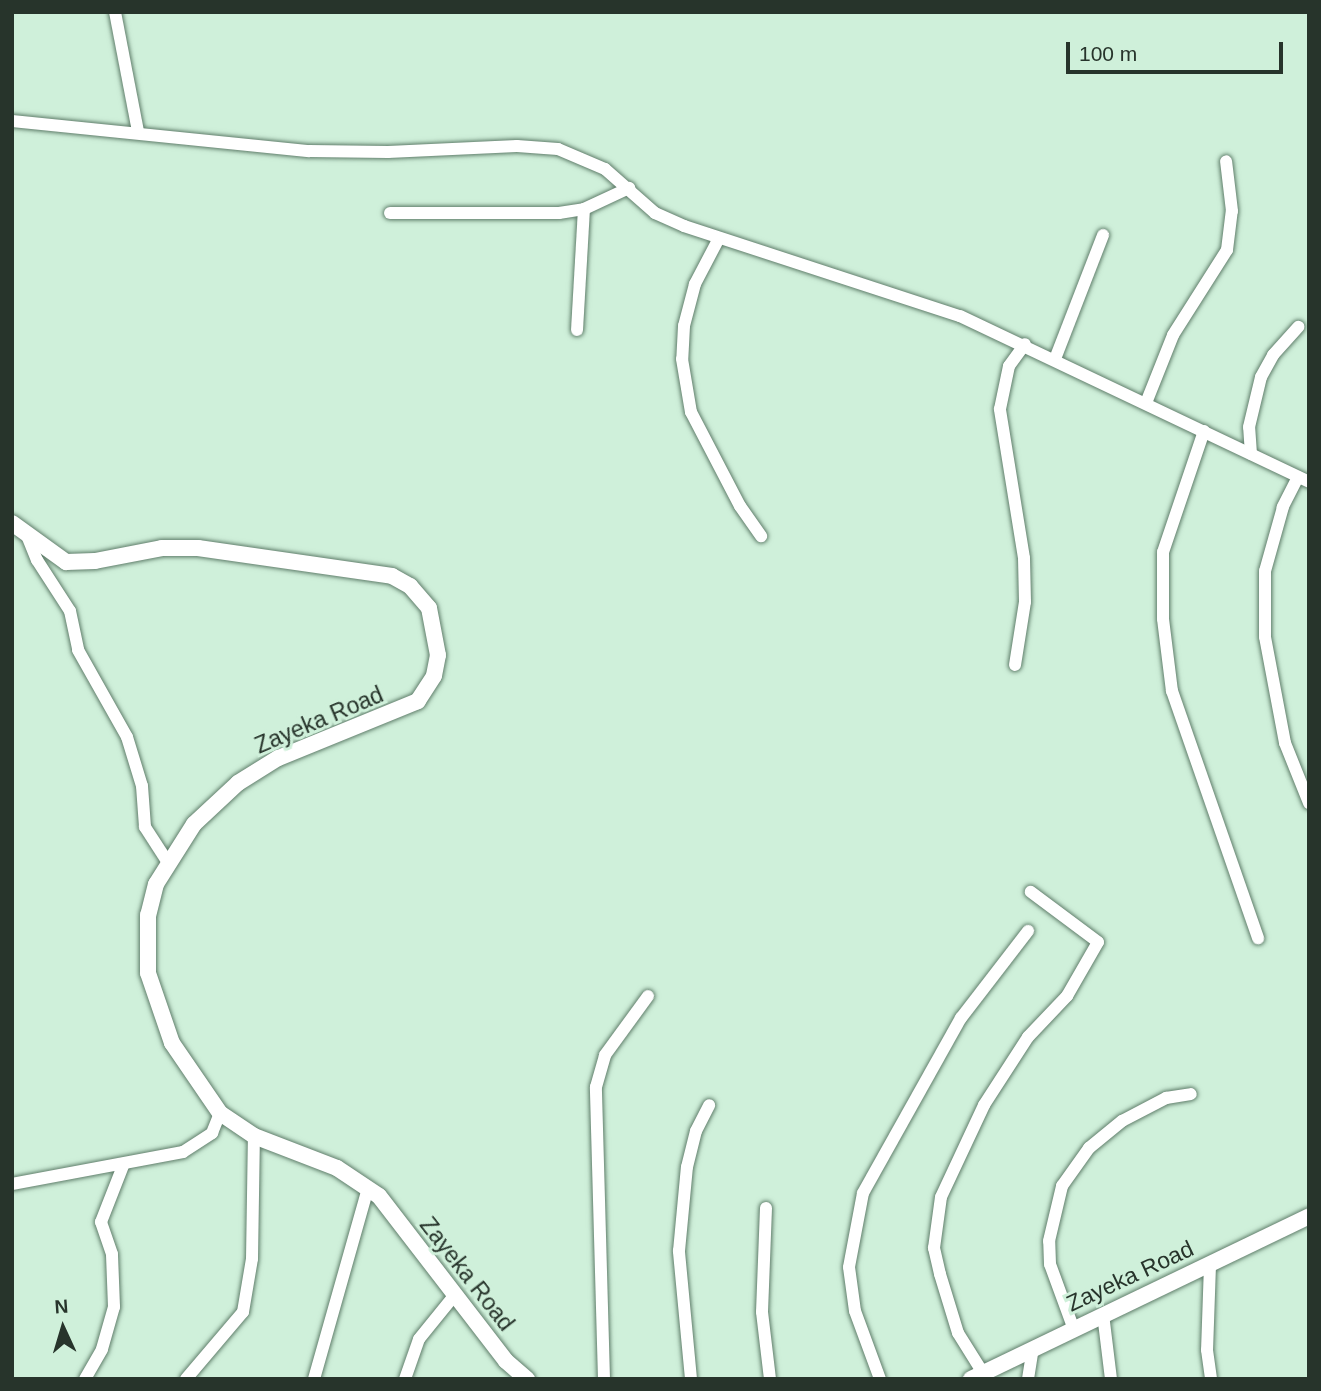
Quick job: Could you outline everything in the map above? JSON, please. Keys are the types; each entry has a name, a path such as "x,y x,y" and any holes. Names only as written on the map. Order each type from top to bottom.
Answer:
{"street":[{"path":"115,12 138,131"},
{"path":"12,121 138,131 309,150 388,152 517,146 558,149 605,169 655,213 718,240 876,285 1024,344 1304,480 1283,507 1265,571 1265,637 1285,744 1309,803"},
{"path":"1146,403 1173,335 1227,250 1232,211 1226,161"},
{"path":"390,213 559,213 583,209 629,188"},
{"path":"577,330 583,209"},
{"path":"1055,359 1103,235"},
{"path":"718,240 695,284 684,326 682,359 691,412 740,506 761,536"},
{"path":"1251,454 1250,427 1261,377 1273,355 1298,327"},
{"path":"1015,665 1025,602 1024,558 1000,409 1009,366 1024,344"},
{"path":"1203,431 1163,551 1163,620 1172,691 1258,938"},
{"name":"Zayeka Road","path":"12,523 28,538 66,562 95,561 162,548 198,548 365,570 410,586 435,621 436,666 418,701 262,767 206,809 167,861 148,915 148,974 172,1044 219,1113 254,1136 337,1168 379,1196 506,1362 527,1379"},
{"path":"28,538 37,560 70,611 78,650 127,737 142,786 145,827 167,861"},
{"path":"977,1376 948,1303 934,1248 938,1208 951,1168 984,1105 1028,1037 1067,996 1098,942 1031,892"},
{"path":"880,1379 855,1311 849,1267 863,1193 961,1018 1028,931"},
{"path":"604,1379 596,1087 605,1055 648,996"},
{"path":"1073,1327 1050,1264 1049,1241 1062,1186 1089,1148 1122,1121 1166,1098 1191,1094"},
{"path":"691,1379 679,1251 687,1167 696,1131 709,1105"},
{"path":"12,1184 123,1166 200,1144 212,1133 219,1113"},
{"path":"186,1379 243,1312 252,1259 254,1136"},
{"path":"85,1379 102,1349 114,1307 112,1254 101,1222 123,1166"},
{"path":"314,1379 368,1188"},
{"path":"766,1209 762,1299 771,1379"},
{"name":"Zayeka Road","path":"977,1376 1073,1327 1210,1265 1309,1216"},
{"path":"1210,1265 1207,1350 1211,1379"},
{"path":"405,1379 419,1339 454,1296"},
{"path":"1103,1314 1111,1379"},
{"path":"1028,1379 1033,1348"}]}
